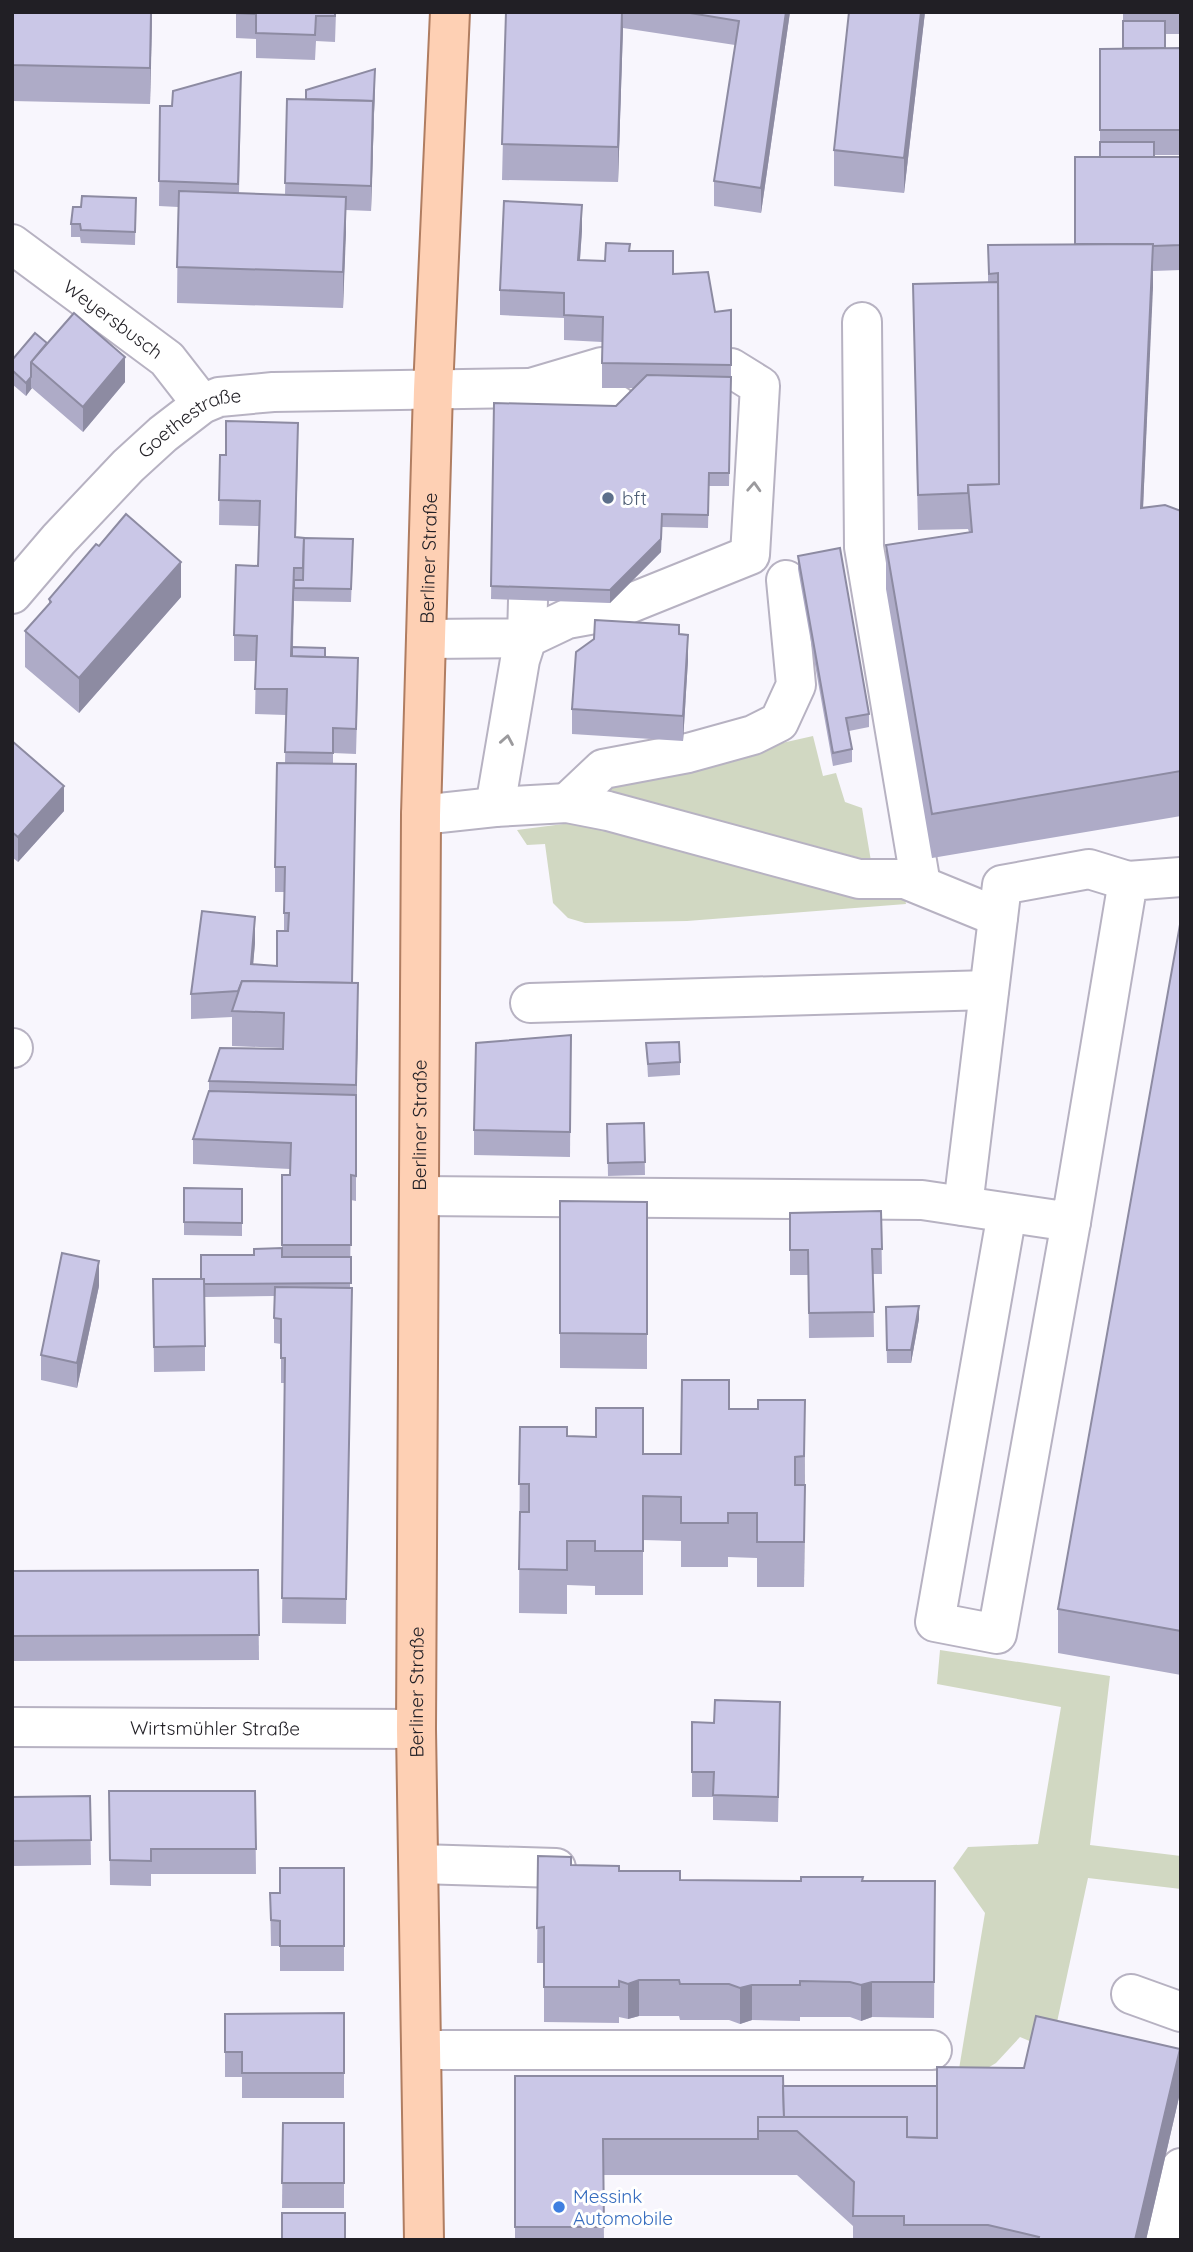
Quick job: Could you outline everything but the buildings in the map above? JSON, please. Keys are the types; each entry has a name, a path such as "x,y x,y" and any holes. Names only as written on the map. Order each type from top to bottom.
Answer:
{"main road":[{"name":"Berliner Straße","path":"424,2240 416,1729 421,816 433,390 450,12"}],"street":[{"name":"Weyersbusch","path":"12,244 167,359 202,404"},
{"path":"862,322 864,547 921,885"},
{"path":"531,403 602,367"},
{"path":"426,639 527,638 567,610 611,606 750,555 760,386 732,368"},
{"name":"Goethestraße","path":"12,594 128,466 202,404 219,397 243,393 433,390 531,403"},
{"path":"531,403 571,409 617,405 616,419"},
{"path":"568,803 603,769 688,753 753,735 779,722 796,685 786,580"},
{"path":"495,807 520,660 527,638 528,600"},
{"path":"421,816 495,807 568,803 608,811 859,879 905,879 998,917"},
{"path":"963,1206 1002,885 1089,869 1128,881 1181,877"},
{"path":"1007,1213 934,1622 997,1634 1071,1222 1128,881"},
{"path":"530,1003 989,990"},
{"path":"419,1196 922,1200 1071,1222"},
{"name":"Wirtsmühler Straße","path":"12,1727 416,1729"},
{"path":"419,1864 555,1868"},
{"path":"1131,1994 1181,2012"},
{"path":"422,2050 932,2050"},
{"path":"1166,2240 1181,2168"}],"green space":[{"path":"813,736 823,776 836,773 845,802 862,808 871,861 606,790 605,783"},
{"path":"571,823 633,837 845,895 905,899 906,904 687,921 585,923 568,918 553,903 545,844 527,845 517,830"},
{"path":"940,1650 1110,1676 1090,1845 1181,1856 1181,1889 1088,1878 1051,2050 1020,2037 996,2063 956,2087 985,1913 953,1868 968,1847 1038,1844 1061,1707 937,1684"}],"place":[{"name":"bft","path":"608,498"},
{"name":"Messink Automobile","path":"559,2207"}]}
